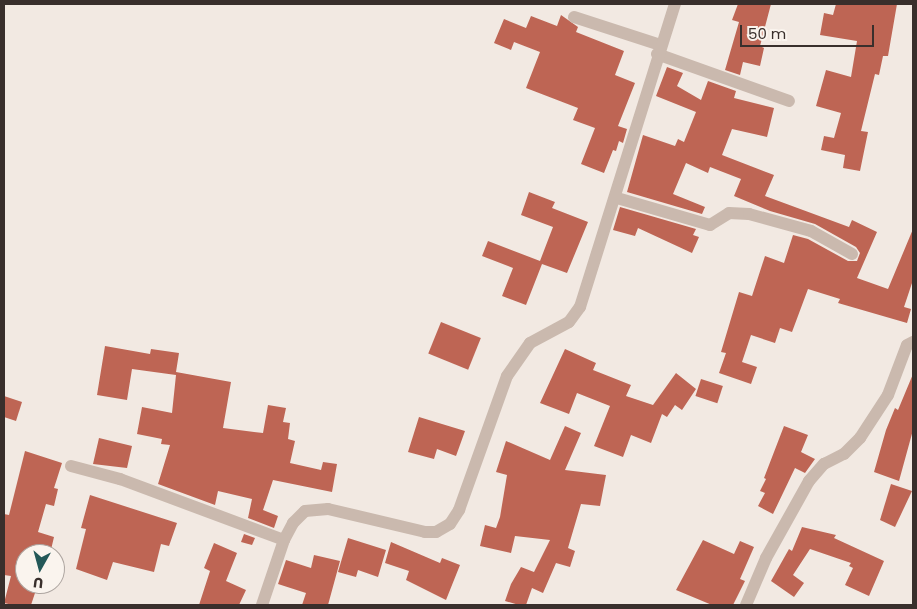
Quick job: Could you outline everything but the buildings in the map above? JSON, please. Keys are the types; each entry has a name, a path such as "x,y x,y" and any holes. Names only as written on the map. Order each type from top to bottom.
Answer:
{"street":[{"path":"262,605 284,540 293,523 304,511 328,509 425,532 436,532 450,524 459,510 507,376 530,343 569,322 580,307 616,198 659,49 675,4"},
{"path":"574,17 789,101"},
{"path":"616,198 710,225 729,213 764,218 811,231 852,254"},
{"path":"746,605 766,558 809,481 824,464 844,454 860,438 888,395 908,345 913,342"},
{"path":"71,466 120,479 284,540"}]}
